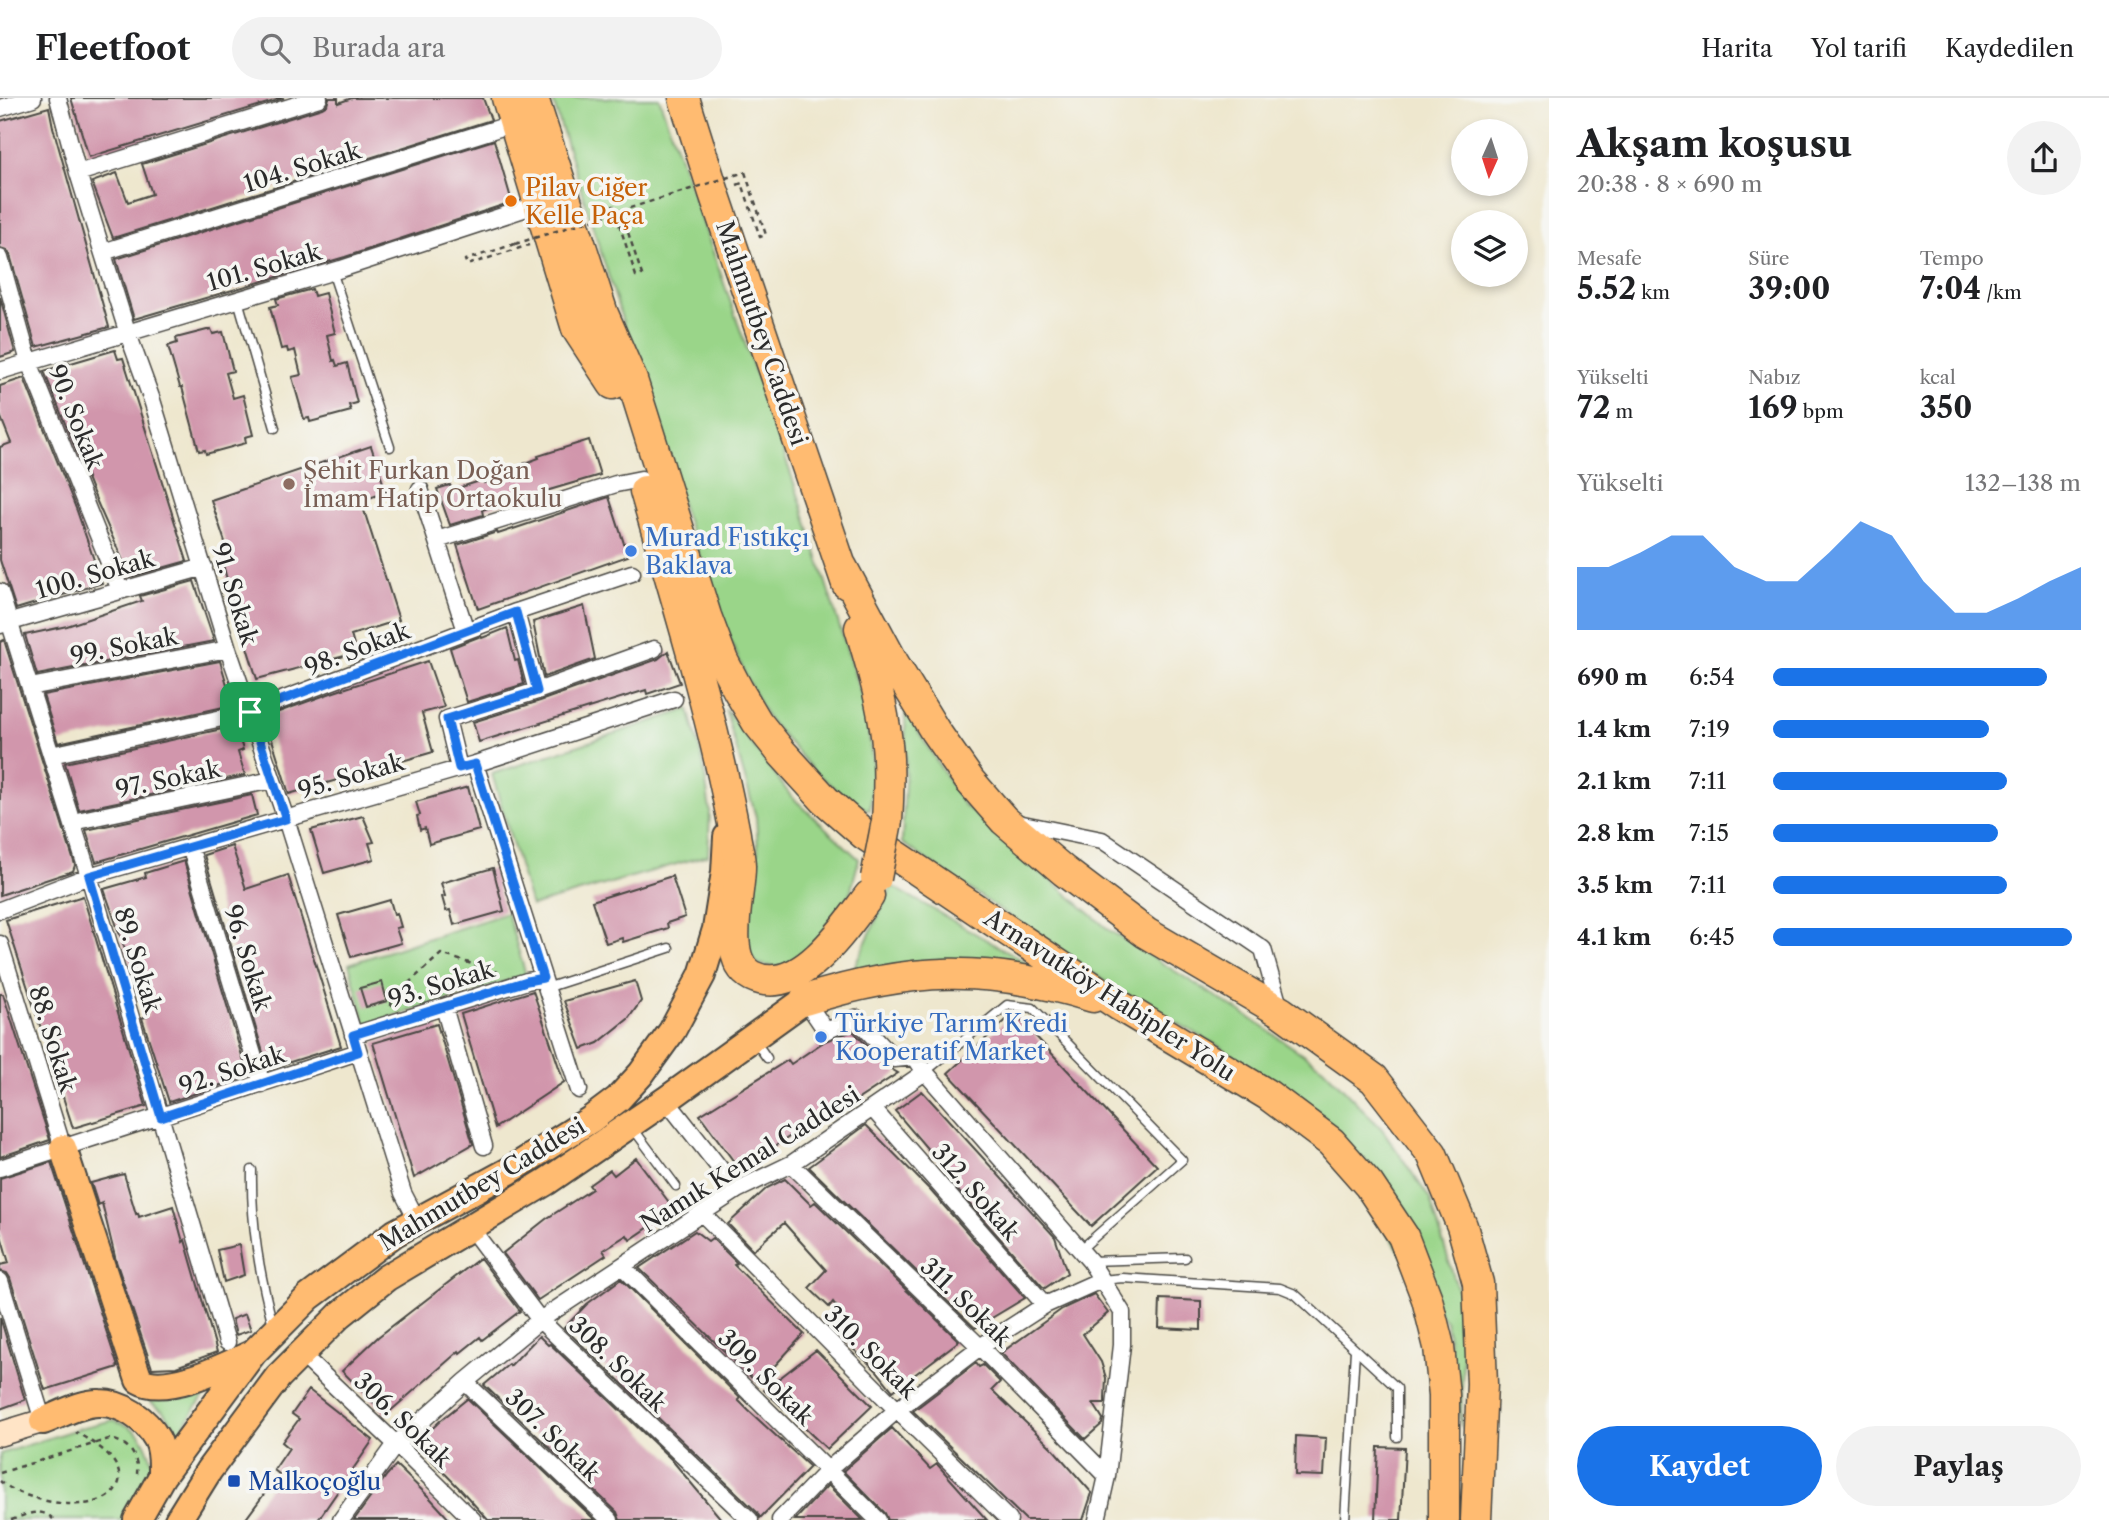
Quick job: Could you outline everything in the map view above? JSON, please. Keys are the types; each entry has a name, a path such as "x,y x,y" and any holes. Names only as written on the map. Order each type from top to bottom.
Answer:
{"highway":[{"path":"533,98 603,314 613,384 713,729 740,864 734,931 736,953 741,967 750,975 763,980 792,976 813,962 835,940 872,887"},
{"path":"677,98 694,135"},
{"name":"Mahmutbey Caddesi","path":"684,98 694,135 842,567"},
{"path":"511,111 578,329 613,384"},
{"name":"Arnavutköy Habipler Yolu","path":"603,314 632,380 706,616 723,661 757,722 782,753 825,800 864,834 1120,1006 1268,1095 1331,1142 1369,1185 1403,1236 1427,1298 1438,1348 1444,1395 1444,1520"},
{"path":"641,479 673,514"},
{"path":"842,567 892,662 935,731 970,781 1004,820 1064,871 1146,933 1281,1012 1374,1079 1432,1154 1462,1226 1478,1283 1482,1384 1476,1520"},
{"path":"805,1000 844,949 858,925 872,887 887,821 889,781 886,731 877,686 842,567"},
{"path":"805,1000 869,982 948,973 1019,979 1062,988 1120,1006"}],"main road":[{"name":"Mahmutbey Caddesi","path":"137,1520 149,1477 253,1353 309,1297 362,1256 417,1220 509,1171 590,1120 618,1099 641,1074 673,1031 702,975 716,929 725,872 728,800"},
{"name":"Mahmutbey Caddesi","path":"178,1520 209,1470 278,1377 340,1315 386,1278 547,1182 666,1100 760,1049 805,1000"},
{"path":"64,1148 139,1380 158,1386 196,1377 253,1353"},
{"path":"43,1421 99,1402 125,1408 141,1420 157,1439 162,1452 149,1477"}],"street":[{"path":"0,108 33,98"},
{"name":"91. Sokak","path":"58,98 78,173 127,331 152,400 228,649 286,819 403,1193 417,1220"},
{"path":"78,173 318,98"},
{"name":"104. Sokak","path":"103,252 511,111"},
{"name":"101. Sokak","path":"0,371 332,271 540,204"},
{"name":"90. Sokak","path":"0,258 29,362 120,590"},
{"path":"437,540 616,484 641,479"},
{"path":"420,489 466,631"},
{"name":"100. Sokak","path":"5,624 204,568"},
{"name":"98. Sokak","path":"51,755 250,712 516,612 632,573"},
{"name":"89. Sokak","path":"0,592 5,624 30,687 89,876 227,1342"},
{"path":"516,612 537,691"},
{"name":"99. Sokak","path":"30,687 228,649"},
{"path":"459,768 447,719 537,691 654,649"},
{"name":"95. Sokak","path":"0,911 89,876 475,764 674,699"},
{"path":"475,764 539,982 579,1090"},
{"name":"97. Sokak","path":"72,822 272,780"},
{"path":"1004,820 1102,840 1263,949 1281,1012"},
{"name":"96. Sokak","path":"190,846 262,1084"},
{"name":"88. Sokak","path":"0,944 64,1148"},
{"name":"93. Sokak","path":"353,1035 444,1006 539,982"},
{"path":"805,1000 827,1031 856,1018 894,1059 915,1058 1085,1256 1122,1312 1122,1345 1107,1476 1097,1520"},
{"path":"444,1006 484,1146"},
{"name":"92. Sokak","path":"0,1168 358,1052"},
{"name":"Namık Kemal Caddesi","path":"341,1520 396,1444 540,1320 737,1190 791,1164 925,1072"},
{"path":"666,1100 737,1190"},
{"name":"312. Sokak","path":"873,1110 1045,1305"},
{"name":"311. Sokak","path":"791,1164 980,1347 1107,1476"},
{"name":"310. Sokak","path":"702,1213 1010,1520"},
{"name":"308. Sokak","path":"470,1227 540,1320 750,1520"},
{"name":"309. Sokak","path":"622,1266 878,1520"},
{"path":"780,1520 828,1470 897,1410 980,1347 1045,1305 1101,1280"},
{"path":"0,1281 43,1421 0,1434"},
{"name":"306. Sokak","path":"300,1353 473,1520"},
{"name":"307. Sokak","path":"466,1382 610,1520"}],"lane":[{"path":"332,271 390,446"},
{"path":"237,299 275,428"},
{"path":"539,982 668,948"},
{"path":"925,1072 1007,1005 1033,1008 1182,1160 1085,1256"},
{"path":"630,1125 676,1186"},
{"path":"252,1170 253,1223 260,1273 275,1331"},
{"path":"1085,1256 1185,1258"},
{"path":"1101,1280 1123,1278 1280,1288 1295,1294 1397,1388 1397,1437"},
{"path":"1345,1520 1354,1350"}],"path":[{"path":"522,247 467,265 465,260 745,172 766,235 760,237 742,183"},
{"path":"613,205 636,276 642,275 621,211"},
{"path":"387,1024 392,998 441,954 539,982"},
{"path":"0,1480 22,1495 43,1503 83,1506 113,1496 120,1479 118,1470 105,1451 75,1431 43,1421"},
{"path":"0,1473 109,1439 125,1444 136,1460 138,1470 149,1477"},
{"path":"11,1520 42,1511 54,1520"}],"green space":[{"path":"552,98 659,98 801,503 864,705 873,764 870,810 854,804 814,771 768,719 748,681 725,627 678,495"},
{"path":"689,709 703,762 710,811 708,855 531,906 492,774"},
{"path":"725,709 791,796 859,859 851,890 831,932 790,969 758,964 750,955 747,931 758,849 756,817"},
{"path":"905,710 963,804 1109,930 1250,1018 1323,1068 1382,1129 1430,1199 1464,1311 1461,1426 1446,1322 1306,1108 1229,1052 1115,988 902,843 906,763"},
{"path":"892,886 1043,972 852,972"},
{"path":"507,913 526,975 366,1025 349,964"},
{"path":"213,1383 179,1432 163,1411 149,1401 195,1391"},
{"path":"114,1420 131,1427 141,1436 153,1464 129,1520 0,1520 0,1454"}],"building":[{"path":"71,98 284,98 89,157"},
{"path":"329,98 338,98 338,103 352,98 483,98 491,120 113,238 92,182 117,173 128,202 152,194 142,164 322,108 327,105"},
{"path":"49,107 109,327 36,347 10,255 7,250 0,248 0,121"},
{"path":"494,140 512,202 345,257 134,319 116,259"},
{"path":"312,289 314,296 325,293 335,333 327,335 333,361 335,360 337,366 347,363 357,403 349,405 351,411 310,422 309,418 304,419 292,377 301,375 295,350 288,352 287,348 281,349 270,307 278,305 276,299"},
{"path":"0,297 15,352 0,357"},
{"path":"211,329 213,334 223,332 233,371 226,373 233,398 243,395 253,435 245,437 246,443 206,454 205,450 199,451 168,346 177,343 176,338"},
{"path":"115,350 118,359 123,358 187,561 130,577 44,371"},
{"path":"24,378 77,511 102,583 16,609 0,560 0,447 11,443 0,415 0,386"},
{"path":"589,440 600,475 482,510 483,515 450,525 437,489 450,485 452,490 509,475 507,470 539,458 538,456"},
{"path":"371,446 386,492 361,501 399,620 351,635 356,653 257,679 221,557 229,554 211,500"},
{"path":"609,497 628,556 478,609 457,545"},
{"path":"194,581 214,641 37,675 25,635 67,626 142,601 140,596"},
{"path":"584,606 595,659 544,677 533,622"},
{"path":"507,628 524,684 467,702 450,648"},
{"path":"4,640 75,865 73,871 0,895 0,642"},
{"path":"668,651 680,683 647,694 646,690 479,742 473,722 658,659"},
{"path":"220,661 233,705 58,743 43,695"},
{"path":"428,661 444,707 422,713 433,752 289,794 265,717"},
{"path":"236,726 243,750 238,752 245,775 79,810 65,763"},
{"path":"468,787 479,830 429,844 425,828 420,830 417,816 420,815 416,802"},
{"path":"252,795 257,815 96,862 86,830"},
{"path":"363,816 374,842 369,843 374,859 324,873 311,830"},
{"path":"232,846 246,889 288,875 341,1046 268,1069 204,855"},
{"path":"184,861 248,1076 169,1102 142,1018 148,1016 104,889 146,877 145,873"},
{"path":"493,868 504,911 454,925 450,910 446,911 441,883"},
{"path":"672,876 685,917 667,923 668,928 623,942 622,938 606,943 592,901"},
{"path":"83,896 146,1106 73,1128 6,920"},
{"path":"390,900 401,927 396,928 401,943 351,957 338,915"},
{"path":"635,981 641,1001 628,1019 598,1043 582,1049 564,1001"},
{"path":"382,982 387,1001 366,1007 360,988"},
{"path":"533,991 564,1082 495,1128 461,1014"},
{"path":"0,994 3,994 50,1140 0,1157"},
{"path":"1014,1013 1157,1166 1091,1226 948,1073"},
{"path":"437,1024 473,1144 414,1178 373,1043"},
{"path":"853,1031 886,1066 898,1073 834,1115 833,1113 809,1127 807,1125 740,1170 700,1115 788,1060 791,1064 825,1041"},
{"path":"922,1091 1055,1237 1067,1273 1045,1288 1042,1286 945,1176 948,1173 895,1111"},
{"path":"866,1125 930,1190 1025,1298 975,1328 809,1167"},
{"path":"636,1158 671,1205 649,1222 652,1225 630,1240 627,1235 603,1250 606,1255 538,1300 503,1253 546,1219 592,1189 589,1185 610,1170 614,1175"},
{"path":"51,1162 118,1367 45,1390 10,1278 7,1273 0,1271 0,1265 9,1263 0,1232 0,1178"},
{"path":"124,1174 139,1217 173,1206 217,1352 176,1367 152,1368 116,1261 102,1203 98,1205 91,1183"},
{"path":"785,1179 811,1205 815,1202 959,1341 893,1391 877,1371 848,1344 840,1332 850,1325 833,1302 829,1307 809,1288 826,1270 784,1223 753,1250 728,1224 767,1188"},
{"path":"695,1231 708,1241 712,1238 737,1263 734,1265 804,1334 758,1384 639,1268"},
{"path":"239,1245 244,1275 224,1282 217,1250"},
{"path":"480,1258 520,1311 482,1340 480,1337 460,1353 459,1351 386,1415 342,1371 378,1337"},
{"path":"621,1279 740,1398 738,1400 749,1411 810,1467 760,1518 757,1512 564,1328 587,1304"},
{"path":"1094,1294 1108,1313 1083,1334 1101,1362 1106,1378 1105,1403 1093,1403 1103,1419 1102,1424 1085,1439 1001,1353 1062,1309"},
{"path":"1160,1299 1201,1301 1201,1330 1159,1328"},
{"path":"245,1314 251,1330 236,1335 232,1319"},
{"path":"0,1317 25,1400 0,1409"},
{"path":"539,1336 671,1459 722,1520 620,1520 617,1512 484,1385 509,1364 510,1366"},
{"path":"816,1350 872,1406 827,1449 764,1390"},
{"path":"976,1363 979,1367 983,1365 1000,1382 992,1390 1053,1449 1092,1493 1083,1520 1026,1520 913,1411"},
{"path":"309,1390 373,1440 318,1520 245,1520 279,1474 274,1470 289,1448 282,1442 299,1419 292,1414"},
{"path":"467,1399 595,1520 488,1520 416,1444"},
{"path":"892,1428 930,1469 937,1464 987,1520 888,1520 885,1513 843,1471"},
{"path":"1296,1436 1326,1438 1324,1476 1295,1475"},
{"path":"1378,1447 1405,1448 1401,1520 1375,1520"},
{"path":"396,1465 430,1498 450,1520 354,1520"},
{"path":"828,1485 863,1520 795,1520"}],"place":[{"name":"Pilav Ciğer Kelle Paça","path":"511,201"},
{"name":"Şehit Furkan Doğan İmam Hatip Ortaokulu","path":"289,484"},
{"name":"Murad Fıstıkçı Baklava","path":"631,551"},
{"name":"Türkiye Tarım Kredi Kooperatif Market","path":"821,1037"},
{"name":"Malkoçoğlu","path":"234,1481"}],"route":[{"path":"516,612 537,691 447,719 459,768 475,764 543,978 353,1035 358,1052 161,1117 89,876 286,819 250,712 516,612"}]}
